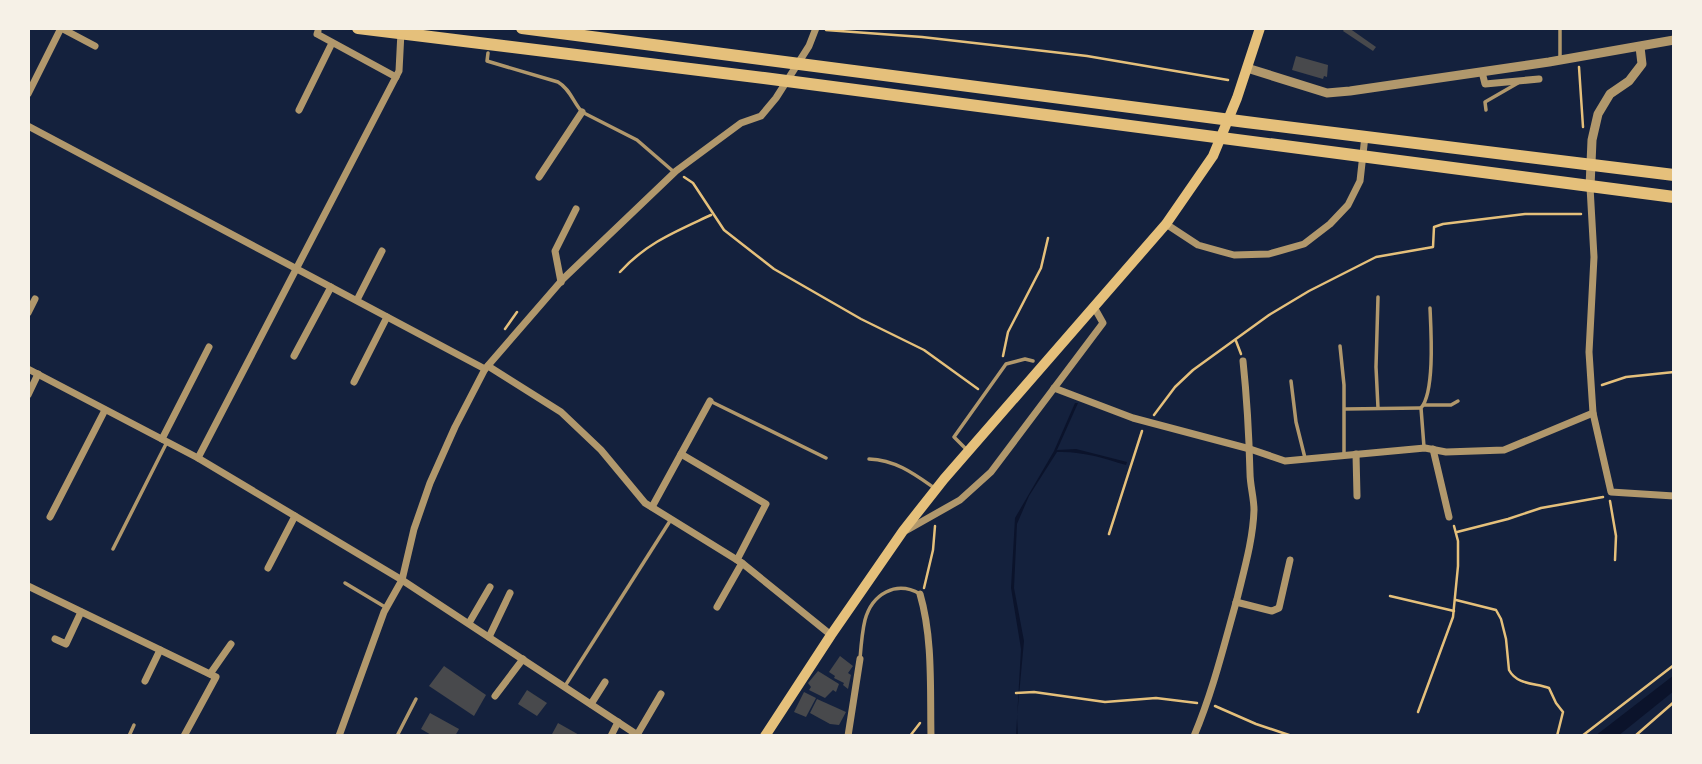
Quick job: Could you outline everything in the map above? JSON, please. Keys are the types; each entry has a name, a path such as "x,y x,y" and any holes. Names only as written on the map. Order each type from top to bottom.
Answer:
{"highway":[{"path":"358,28 401,31 1674,197"},
{"path":"522,28 1674,175"}],"main road":[{"path":"765,736 903,531 936,489 1166,224 1213,156 1237,98 1260,28"}],"street":[{"path":"28,94 61,28 95,47"},
{"path":"339,736 360,673 387,607 402,580 414,529 430,483 486,368 561,282 675,172 741,123 761,116 776,98 809,46 816,29"},
{"path":"318,31 317,34 332,43 396,77"},
{"path":"198,458 399,71 401,31"},
{"path":"1247,68 1327,93 1482,72 1674,40"},
{"path":"299,110 332,43"},
{"path":"1640,47 1642,64 1629,81 1609,94 1598,114 1590,164 1594,257 1589,352 1593,413 1611,492 1674,496"},
{"path":"1482,72 1485,84 1539,79"},
{"path":"539,177 582,113"},
{"path":"28,126 486,368 561,412 601,450 645,503 739,562 831,635"},
{"path":"1166,224 1198,245 1234,255 1269,254 1304,244 1330,224 1348,205 1360,181 1365,136"},
{"path":"561,282 555,251 576,209"},
{"path":"356,300 382,251"},
{"path":"294,356 331,287"},
{"path":"28,313 35,299"},
{"path":"903,531 960,500 991,472 1103,323 1094,307"},
{"path":"354,382 387,317"},
{"path":"164,441 209,347"},
{"path":"1195,736 1208,704 1249,551 1253,525 1243,361"},
{"path":"28,369 198,458 402,580 638,735 661,694"},
{"path":"28,395 38,374"},
{"path":"1054,388 1133,418 1285,461 1429,449 1446,452 1504,450 1593,413"},
{"path":"652,507 710,401"},
{"path":"50,517 105,410"},
{"path":"1429,449 1449,517"},
{"path":"681,454 766,503 717,607"},
{"path":"1356,454 1357,496"},
{"path":"268,568 295,516"},
{"path":"1236,602 1272,611 1279,608 1290,560"},
{"path":"28,586 216,677 188,735"},
{"path":"469,623 490,587"},
{"path":"489,637 510,593"},
{"path":"920,594 925,609 931,736"},
{"path":"55,639 66,644 81,612"},
{"path":"210,674 231,644"},
{"path":"145,681 160,650"},
{"path":"495,696 523,659"},
{"path":"848,736 860,659"},
{"path":"591,704 605,682"},
{"path":"611,736 618,722"}],"lane":[{"path":"1560,28 1560,60"},
{"path":"488,53 487,61 566,86 582,113 638,140 675,172"},
{"path":"1486,110 1485,102 1523,80"},
{"path":"1378,297 1378,408"},
{"path":"1429,449 1423,406 1428,391 1431,350 1430,308"},
{"path":"1339,345 1345,409 1344,454"},
{"path":"969,451 954,437 983,393 1006,363 1025,359 1032,361"},
{"path":"1292,381 1296,422 1305,459"},
{"path":"710,401 825,458"},
{"path":"1345,409 1451,405 1458,401"},
{"path":"113,549 164,441"},
{"path":"869,460 884,460 897,464 936,489"},
{"path":"565,687 671,519"},
{"path":"345,583 387,607"},
{"path":"860,659 865,619 879,596 897,588 910,588 920,594"},
{"path":"397,736 416,699"},
{"path":"129,736 134,724"}],"path":[{"path":"816,29 922,37 1087,56 1228,80"},
{"path":"1578,57 1583,129"},
{"path":"675,172 693,183 724,230 774,269 924,350 983,393"},
{"path":"620,272 635,255 712,214"},
{"path":"1109,534 1126,487 1131,461 1142,432 1149,422 1175,387 1211,356 1236,341 1269,315 1376,257 1433,247 1434,228 1443,223 1525,214 1592,215"},
{"path":"1003,367 1008,332 1041,268 1048,238"},
{"path":"1236,341 1240,348"},
{"path":"1592,388 1626,377 1674,372"},
{"path":"1457,531 1541,508 1609,495 1616,536 1615,560"},
{"path":"920,594 927,583 936,515"},
{"path":"1418,712 1456,600 1457,531 1449,517"},
{"path":"1390,596 1454,611"},
{"path":"1456,600 1496,610 1501,619 1512,676 1527,684 1549,688 1563,712 1557,736"},
{"path":"1582,736 1674,665"},
{"path":"1016,693 1034,692 1105,702 1156,698 1208,704 1292,736"},
{"path":"1635,736 1674,702"},
{"path":"910,736 926,716 930,715"}],"water":[{"path":"1075,403 1078,403 1057,450 1076,449 1127,462 1126,465 1084,454 1057,452 1029,496 1017,524 1014,588 1024,641 1017,714 1021,649 1011,588 1015,518 1054,451"},
{"path":"1674,675 1674,691 1618,736 1595,736"}],"building":[{"path":"1345,28 1376,47 1373,51 1343,31"},
{"path":"1296,56 1328,65 1327,77 1324,76 1323,79 1292,70"},
{"path":"840,656 853,666 848,673 851,675 848,689 829,672"},
{"path":"444,666 486,695 474,716 429,686"},
{"path":"818,671 839,684 836,692 833,690 825,698 809,690 811,687 808,683"},
{"path":"527,690 547,703 537,716 518,704"},
{"path":"804,692 816,698 806,717 794,712"},
{"path":"817,699 846,712 839,725 830,724 810,713"},
{"path":"430,713 459,729 455,736 433,736 421,729"},
{"path":"558,723 581,736 551,736"}]}
